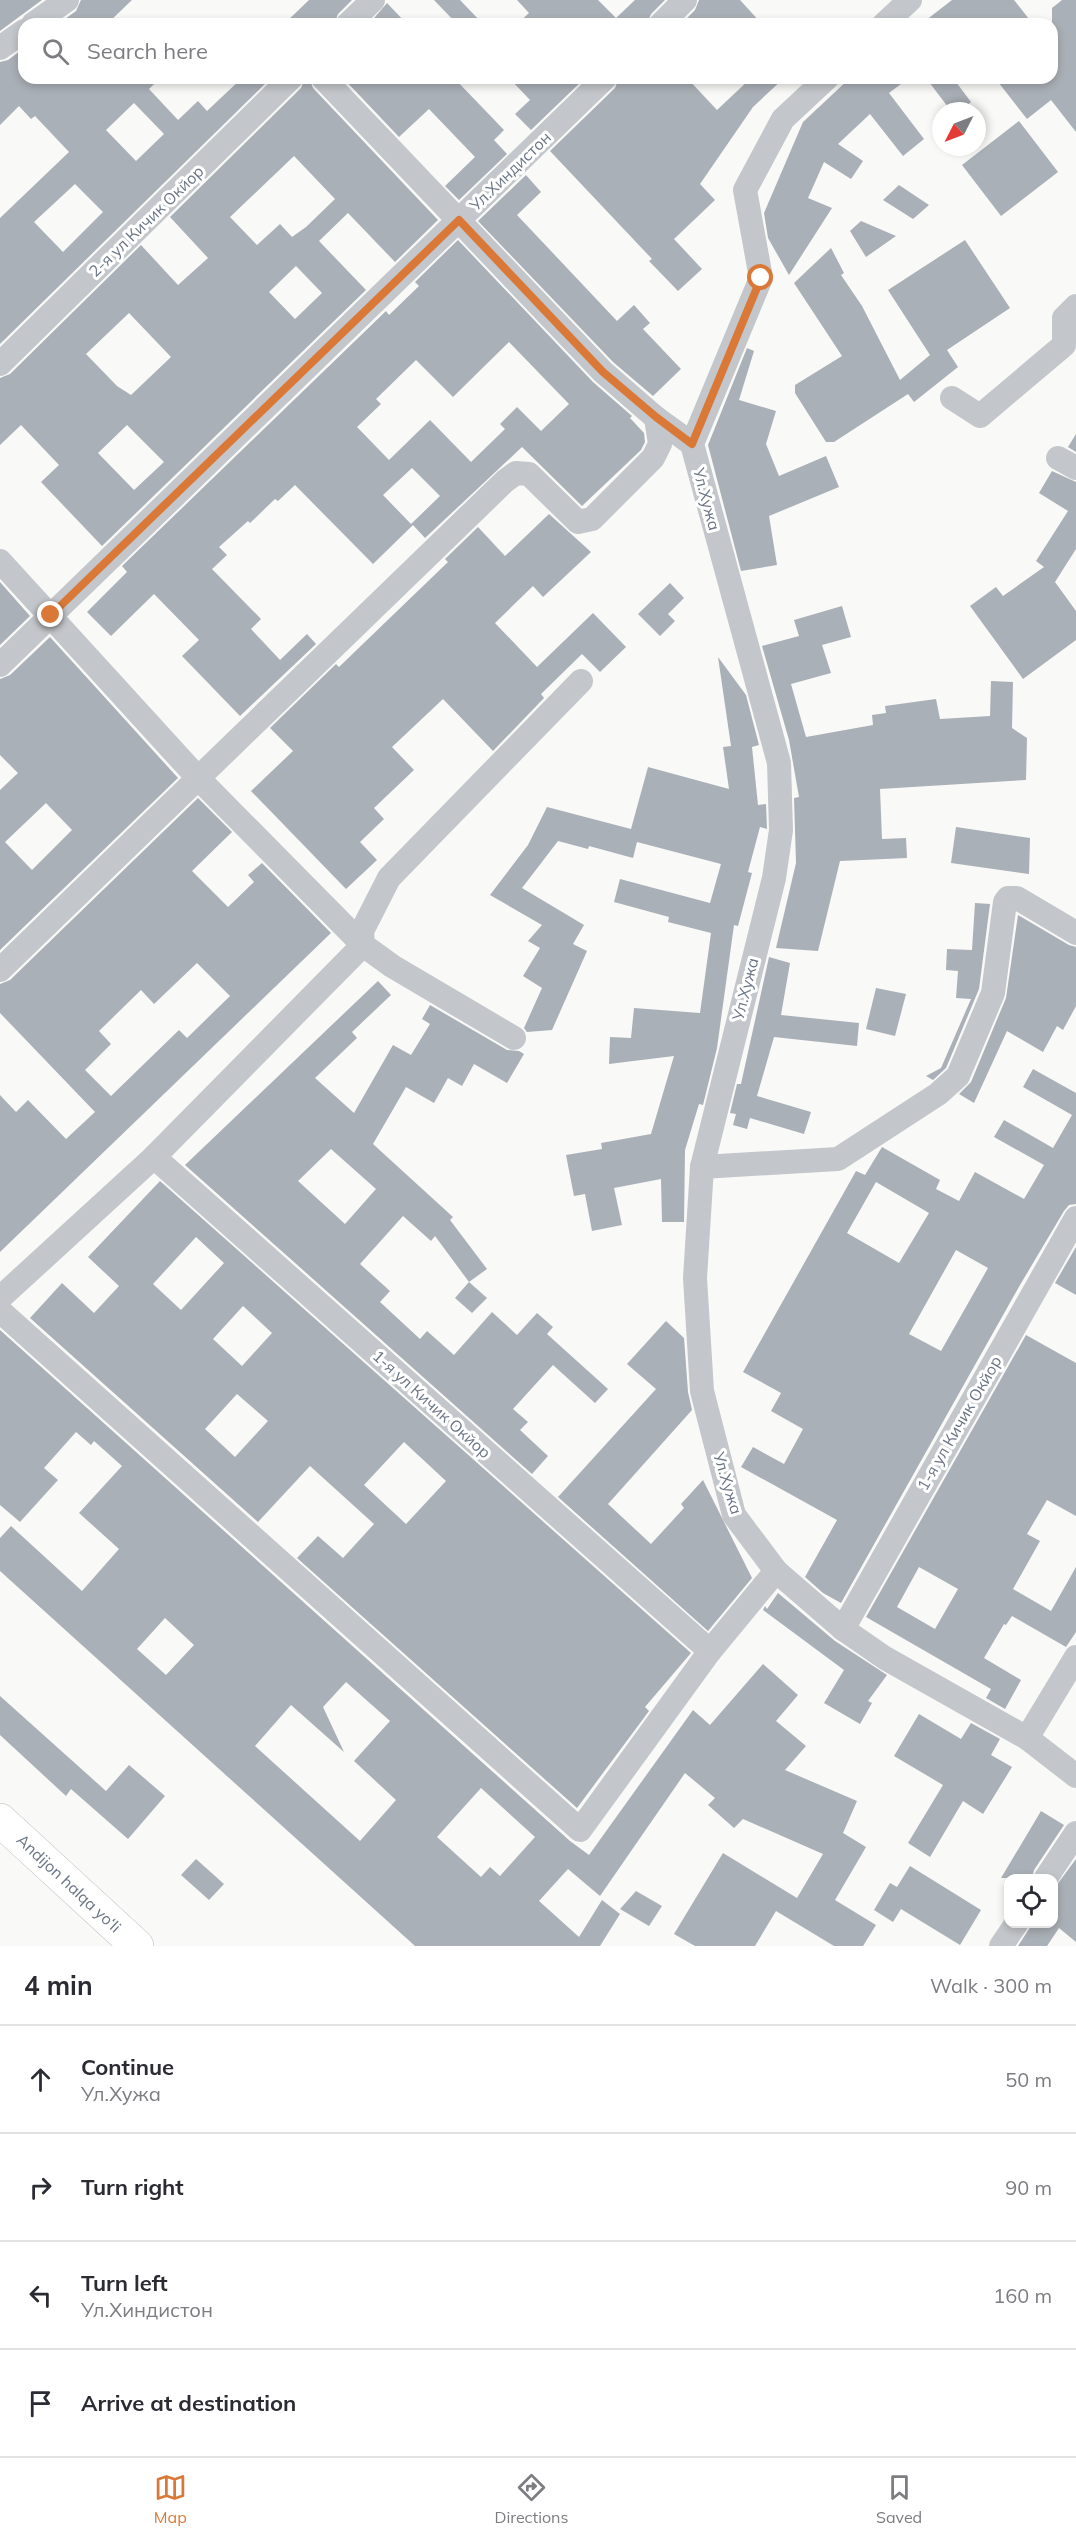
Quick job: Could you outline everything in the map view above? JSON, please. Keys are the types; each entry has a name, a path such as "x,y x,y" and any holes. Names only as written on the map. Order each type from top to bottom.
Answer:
{"highway":[{"name":"Andijon halqa yo‘li","path":"0,1820 137,1946"}],"street":[{"path":"42,18 67,0"},
{"path":"354,18 373,0"},
{"path":"667,18 685,0"},
{"path":"890,18 910,0"},
{"path":"0,48 18,35"},
{"name":"2-я ул Кичик Окйор","path":"0,364 285,84"},
{"path":"329,84 603,372 692,444 761,278 745,190 783,119 821,84"},
{"name":"Ул.Хиндистон","path":"0,665 599,84"},
{"path":"952,398 980,416 1064,345 1064,318 1076,306"},
{"path":"0,970 505,481 516,473 529,474 578,522 592,519 653,458 660,444 656,417"},
{"name":"Ул.Хужа","path":"692,444 779,763 782,830 774,878 702,1167 695,1278 702,1391 734,1515 776,1571 843,1629 885,1658 1027,1738 1076,1776"},
{"path":"0,561 198,778 363,945 392,966 514,1038"},
{"path":"0,1298 154,1158 363,945 362,932 389,878 581,681"},
{"path":"702,1167 838,1159 938,1094 958,1076 993,993 1005,902 1008,898 1017,898 1076,933"},
{"name":"1-я ул Кичик Окйор","path":"154,1158 710,1651"},
{"name":"1-я ул Кичик Окйор","path":"843,1629 1076,1218"},
{"path":"0,1311 580,1830 710,1651 776,1571"},
{"path":"1027,1738 1076,1658"},
{"path":"1049,1874 1076,1833"},
{"path":"1001,1946 1013,1928"}],"building":[{"path":"0,0 42,0 0,31"},
{"path":"81,0 132,0 113,18 66,18 76,11"},
{"path":"309,0 352,0 336,18 290,18"},
{"path":"434,0 460,0 477,18 451,18"},
{"path":"517,0 598,0 616,18 524,18 529,13"},
{"path":"635,0 665,0 649,18 616,18"},
{"path":"699,0 740,0 756,18 687,18 695,10"},
{"path":"952,0 1014,0 1028,18 929,18"},
{"path":"1062,0 1076,0 1076,132 1051,100 1027,119 1000,84 1058,84 1058,18 1052,18 1052,8"},
{"path":"387,3 401,18 374,18"},
{"path":"18,52 18,84 154,84 149,89 178,120 198,101 207,111 236,84 265,84 0,344 0,218 69,152 35,116 31,119 19,106 0,125 0,62 8,60","holes":["134,103 164,134 136,161 106,130","75,184 103,212 63,252 34,222"]},
{"path":"303,84 311,84 438,220 395,262 348,213 319,241 366,290 102,546 41,482 59,465 21,425 0,445 0,378 10,374 141,245 178,285 208,258 170,217","holes":["294,156 335,199 292,237 280,224 257,245 230,217","296,266 322,293 295,319 269,292","129,313 171,357 131,395 117,386 86,354","127,425 164,462 134,490 98,453"]},
{"path":"349,84 460,84 504,130 494,140 507,154 459,200 445,186 475,157 429,109 399,137"},
{"path":"515,84 579,84 531,130 515,114 530,100"},
{"path":"617,84 693,84 717,110 745,84 778,84 753,107 700,184 715,200 674,239 702,269 678,291 649,261 652,259 550,151"},
{"path":"844,84 901,84 889,93 924,139 903,156 870,114 838,144 863,161 851,179 824,162 808,198 832,208 789,275 768,238 764,213 803,122"},
{"path":"931,84 958,84 971,102 944,102"},
{"path":"1019,121 1058,172 1001,216 962,165 974,156 986,156 986,146"},
{"path":"526,175 541,192 517,215 617,321 634,305 650,323 643,329 681,369 653,396 613,362 478,221"},
{"path":"899,185 929,205 913,219 883,200"},
{"path":"861,221 896,236 866,257 850,231"},
{"path":"458,240 593,382 632,416 630,418 644,433 645,442 641,450 582,506 522,447 425,538 413,525 373,564 295,485 278,501 275,499 250,523 248,521 219,547 227,555 212,569 261,619 251,629 280,660 307,634 316,644 240,716 182,656 199,640 154,594 111,636 87,612 127,572 122,566 386,311 389,315 419,286 415,282","holes":["509,342 569,404 541,431 517,407 500,424 505,429 471,462 430,420 389,460 357,427 381,404 376,399 416,360 453,397","412,468 440,496 411,524 383,495"]},
{"path":"965,240 1010,308 947,350 958,367 914,402 908,394 834,442 826,442 795,393 795,385 842,356 794,283 831,248 844,273 841,275 862,306 900,380 930,355 888,290"},
{"path":"747,348 754,351 739,400 776,411 766,444 779,476 826,456 839,487 769,516 777,565 741,571 708,445"},
{"path":"1076,434 1076,452 1068,447"},
{"path":"1052,471 1076,482 1076,549 1055,582 1076,611 1076,640 1023,679 970,606 996,587 1003,596 1044,567 1036,561 1068,511 1039,493"},
{"path":"549,514 591,552 543,597 533,586 495,623 537,667 593,613 626,647 600,672 582,654 541,694 544,698 493,751 443,699 392,747 414,770 374,808 384,819 360,842 377,860 346,889 251,791 293,751 270,728 336,664 339,667 448,562 445,559 478,527 505,556"},
{"path":"0,582 30,616 0,645"},
{"path":"670,583 684,598 668,614 675,621 660,636 638,614"},
{"path":"842,606 851,637 822,645 831,673 791,684 806,737 873,725 872,715 886,713 885,706 936,699 940,719 990,716 991,681 1013,682 1012,728 1027,738 1026,780 880,789 882,839 906,838 907,858 840,861 818,951 776,948 796,863 794,798 799,797 789,740 762,646 799,636 794,620"},
{"path":"50,637 178,778 0,950 0,790 18,773 0,755 0,679 10,675","holes":["46,803 72,830 32,870 5,842"]},
{"path":"718,657 746,695 759,745 752,747 758,805 766,804 767,829 760,827 748,872 752,873 738,926 734,925 717,1048 703,1105 699,1104 685,1150 684,1222 662,1222 661,1179 614,1188 622,1225 592,1231 585,1194 574,1196 566,1155 602,1149 601,1143 651,1134 674,1056 609,1064 610,1037 631,1038 634,1008 700,1013 711,933 668,922 669,917 614,902 620,879 710,903 721,864 637,842 633,858 589,846 588,849 558,841 522,888 584,925 573,944 587,951 552,1030 527,1032 524,1028 542,988 523,976 540,948 528,941 542,925 490,895 528,845 547,807 631,829 648,767 729,789 723,747 731,746"},
{"path":"198,798 232,832 192,871 228,907 254,882 248,875 262,863 331,933 0,1252 0,1095 16,1112 28,1100 66,1139 95,1112 0,1013 0,984 10,980","holes":["197,963 230,996 187,1038 179,1030 111,1096 85,1070 111,1044 99,1031 141,990 154,1004"]},
{"path":"956,827 1030,838 1029,874 951,863"},
{"path":"975,903 990,904 979,989 946,1068 933,1080 926,1076 941,1068 971,999 956,998 958,971 946,970 947,949 972,950"},
{"path":"1018,915 1076,947 1076,1006 1063,1030 1057,1026 1043,1052 1007,1031 974,1103 959,1094 971,1082 1006,998"},
{"path":"769,957 790,963 781,1015 859,1023 857,1046 774,1037 757,1096 811,1112 804,1134 750,1118 747,1129 733,1125 736,1114 730,1113 737,1084 741,1084"},
{"path":"378,981 391,995 352,1032 357,1038 315,1078 354,1113 393,1045 411,1055 430,1024 422,1019 430,1005 507,1050 519,1051 524,1054 507,1083 474,1064 462,1086 448,1078 434,1103 406,1087 373,1144 453,1217 450,1220 487,1269 469,1282 435,1236 431,1241 403,1216 360,1264 390,1291 380,1302 420,1339 427,1331 454,1355 492,1312 517,1335 537,1313 553,1327 547,1334 608,1389 595,1403 553,1365 513,1409 528,1422 520,1430 548,1456 532,1474 185,1165","holes":["331,1149 376,1189 345,1224 298,1181"]},
{"path":"876,988 906,994 895,1036 866,1029"},
{"path":"1033,1069 1076,1093 1076,1204 1069,1205 1064,1211 1020,1285 841,1603 823,1593 805,1577 837,1520 741,1467 753,1447 784,1464 803,1429 771,1411 781,1393 743,1372 856,1171 865,1175 882,1147 940,1180 936,1189 959,1201 975,1172 1024,1199 1044,1165 994,1137 1004,1120 1053,1148 1072,1115 1023,1087","holes":["876,1182 929,1213 899,1263 847,1233","956,1250 988,1268 941,1351 909,1334"]},
{"path":"160,1181 691,1653 645,1707 649,1711 577,1808 297,1558 318,1536 343,1558 374,1524 310,1466 258,1522 30,1318 62,1283 94,1313 119,1286 88,1257","holes":["196,1237 224,1263 181,1310 153,1284","243,1306 272,1333 242,1366 213,1339","237,1394 268,1421 235,1457 205,1429","404,1442 446,1481 406,1524 364,1485"]},
{"path":"1076,1247 1076,1295 1055,1283"},
{"path":"469,1282 487,1298 472,1313 455,1298"},
{"path":"666,1321 684,1338 688,1392 692,1410 608,1504 651,1544 684,1508 681,1504 703,1480 752,1578 708,1631 558,1497 656,1389 627,1364"},
{"path":"0,1330 570,1841 589,1855 693,1710 710,1725 763,1664 798,1695 776,1721 806,1746 785,1770 857,1801 843,1833 866,1847 835,1900 876,1925 863,1946 834,1946 776,1911 755,1946 695,1946 674,1934 723,1853 797,1898 823,1854 743,1819 734,1828 708,1805 715,1798 685,1773 600,1896 568,1869 539,1901 579,1937 602,1900 620,1914 600,1946 415,1946 0,1571 0,1538 11,1526 82,1591 119,1549 79,1513 122,1466 94,1441 91,1445 76,1432 44,1468 58,1480 20,1522 0,1505","holes":["165,1618 194,1645 166,1675 137,1649","346,1682 390,1721 354,1761 396,1800 360,1841 255,1746 291,1705 344,1752 323,1707","481,1788 535,1837 500,1876 490,1867 481,1877 437,1837"]},
{"path":"1026,1335 1076,1363 1076,1516 1047,1500 1027,1534 1040,1541 1013,1589 1051,1611 1076,1567 1076,1632 1066,1647 1012,1616 1006,1625 1004,1624 984,1658 1021,1680 1005,1709 986,1698 991,1689 866,1617","holes":["919,1567 958,1589 935,1629 897,1607"]},
{"path":"778,1593 835,1641 887,1675 868,1701 872,1703 860,1724 824,1703 844,1670 763,1610 765,1606 767,1609"},
{"path":"0,1696 106,1791 129,1765 165,1796 128,1839 71,1789 66,1796 0,1735"},
{"path":"919,1714 961,1739 971,1723 1000,1739 991,1755 1012,1767 983,1814 963,1801 930,1857 908,1843 943,1785 894,1756"},
{"path":"1041,1811 1064,1825 1033,1874 1004,1874 1004,1878 1001,1878"},
{"path":"196,1859 224,1884 209,1900 181,1875"},
{"path":"1076,1859 1076,1942 1059,1928 1047,1946 1018,1946 1030,1928 1058,1928 1058,1883"},
{"path":"910,1866 981,1910 960,1945 901,1909 893,1922 874,1910 890,1883 897,1887"},
{"path":"636,1891 662,1906 649,1926 620,1909"}],"route":[{"path":"51,615 459,220 603,372 692,444 761,278"}]}
